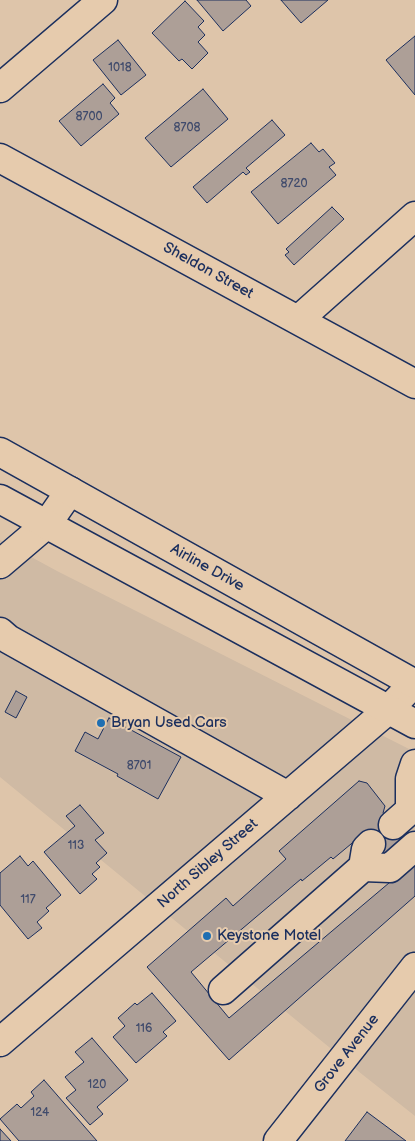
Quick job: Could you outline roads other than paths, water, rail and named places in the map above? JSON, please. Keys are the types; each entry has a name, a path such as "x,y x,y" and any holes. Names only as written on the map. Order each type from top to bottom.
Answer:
{"main road":[{"path":"0,88 103,0"},
{"name":"Sheldon Street","path":"0,158 415,384"},
{"path":"298,320 415,216"},
{"name":"Airline Drive","path":"0,452 415,684"},
{"path":"0,564 47,524 70,491"},
{"path":"0,499 415,724"},
{"path":"0,632 8,639 288,796"},
{"name":"North Sibley Street","path":"0,1042 388,710 415,684"},
{"path":"406,816 410,778 415,764"},
{"path":"223,990 367,855 390,868 415,846"},
{"name":"Grove Avenue","path":"278,1141 415,967"}],"place":[{"name":"Bryan Used Cars","path":"101,723"},
{"name":"Keystone Motel","path":"207,936"}]}
